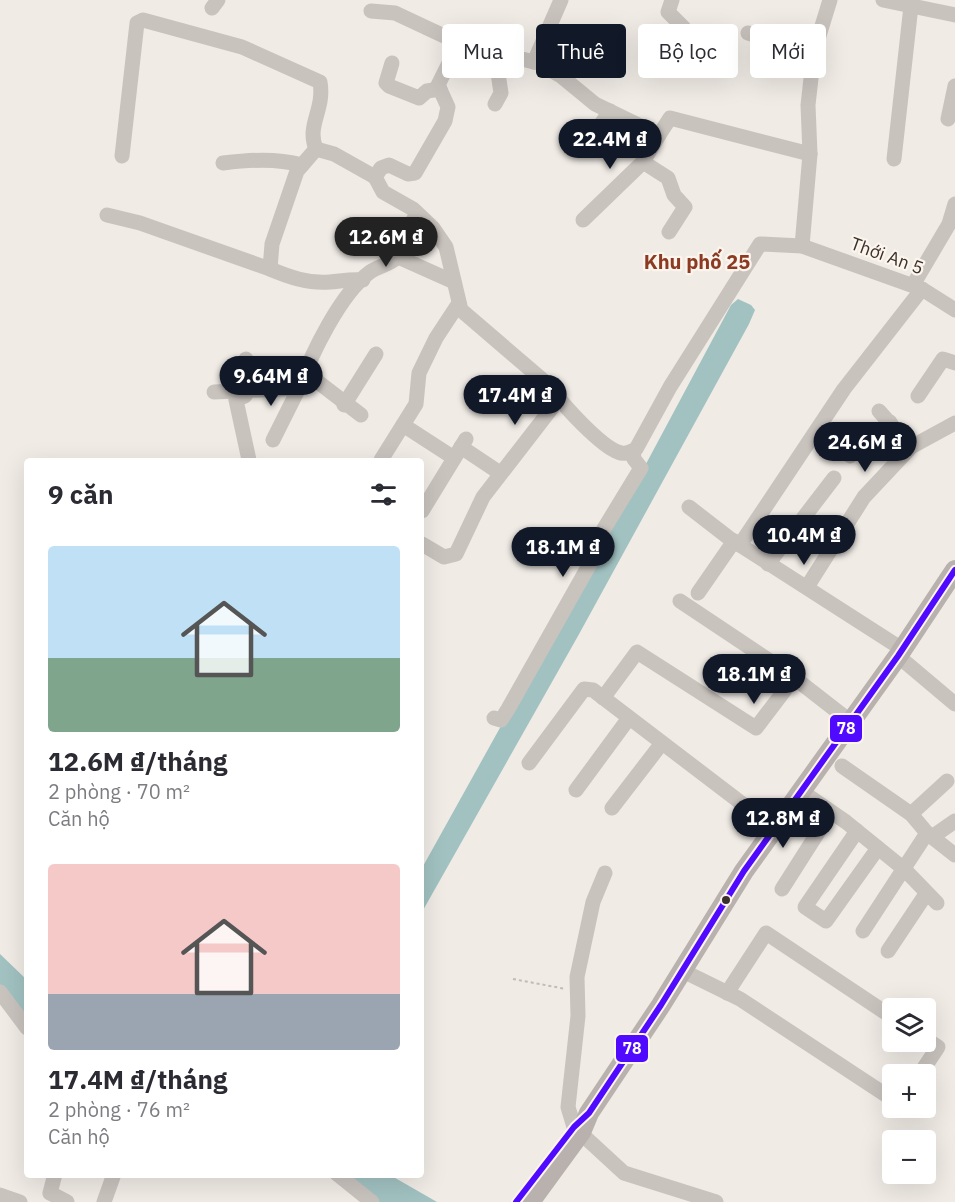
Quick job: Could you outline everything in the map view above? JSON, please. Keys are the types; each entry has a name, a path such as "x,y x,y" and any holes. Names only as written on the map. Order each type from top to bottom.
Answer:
{"main road":[{"path":"522,1200 578,1130 683,971 744,871 900,653 955,570"}],"street":[{"path":"534,62 561,0"},
{"path":"672,0 668,12 680,24"},
{"path":"823,24 830,0"},
{"path":"883,0 955,15"},
{"path":"894,159 911,6"},
{"path":"371,11 395,13 442,35"},
{"path":"122,156 137,23 143,20 242,48 320,82 322,97 311,137 316,149"},
{"path":"524,59 561,76 595,104 659,135"},
{"path":"392,63 386,83 389,86 419,98 427,91 440,89"},
{"path":"375,177 381,168 389,165 408,174 415,173 445,121 448,107 438,85 442,77"},
{"path":"495,104 501,93 499,78"},
{"path":"802,246 810,154 808,105 811,78"},
{"path":"948,119 955,86"},
{"path":"585,147 610,111"},
{"path":"583,220 643,162 670,118 810,154"},
{"path":"316,149 334,154 375,177 382,192 417,213 446,247 461,310 552,388 558,400 617,452 627,454 633,451 634,459 641,468 591,550 592,560 508,709 501,720 494,718"},
{"path":"270,269 272,244 285,213 297,171 316,149"},
{"path":"223,163 256,159 286,161 302,165"},
{"path":"643,162 668,178 674,195 685,207 669,232"},
{"path":"698,593 737,543 917,287 949,224 955,204"},
{"path":"273,440 299,388 312,353 351,292 370,272 390,265 398,257 401,243 417,213"},
{"path":"107,215 140,223 291,278 318,282 345,278 363,280"},
{"name":"Thới An 5","path":"633,451 760,244 802,246 917,287 955,310"},
{"path":"398,257 454,282"},
{"path":"382,458 416,404 419,373 436,338 459,303"},
{"path":"344,405 376,354"},
{"path":"246,359 247,392 245,396 236,400 249,458"},
{"path":"918,396 943,359 955,363"},
{"path":"305,372 344,405 361,415"},
{"path":"214,392 299,388"},
{"path":"424,545 444,557 456,554 483,497 558,400"},
{"path":"879,411 911,447"},
{"path":"850,456 890,422"},
{"path":"807,587 864,497 911,447 955,423"},
{"path":"403,425 460,448 500,474"},
{"path":"424,508 460,448"},
{"path":"768,564 834,478"},
{"path":"688,507 737,543 807,587 900,653 954,702"},
{"path":"680,601 794,678 851,722"},
{"path":"603,698 637,652 756,728 794,678"},
{"path":"529,763 584,689 593,690 774,828"},
{"path":"576,790 629,718"},
{"path":"612,808 662,743"},
{"path":"842,766 910,814 929,835 955,855"},
{"path":"910,814 947,781"},
{"path":"801,791 857,831 904,869 931,899 888,951"},
{"path":"782,888 831,812"},
{"path":"862,931 929,835 955,821"},
{"path":"857,831 805,908 826,921 878,848"},
{"path":"605,873 593,902 577,977 574,1066 568,1107 578,1130 624,1173 716,1202"},
{"path":"727,993 766,933 882,1010"},
{"path":"683,971 727,993 882,1094"},
{"path":"0,992 24,1024"},
{"path":"55,1178 50,1193 67,1202"},
{"path":"104,1202 113,1178"},
{"path":"342,1178 372,1202"},
{"path":"0,1195 20,1202"}],"path":[{"path":"513,979 578,991"}],"water":[{"path":"738,299 751,305 755,310 749,324 578,636 424,908 424,864 624,505 731,305"},
{"path":"0,954 24,977 24,1021 0,990"},
{"path":"340,1178 395,1178 437,1202 376,1202"}],"transit line":[{"name":"78","path":"516,1202 574,1127 589,1113 661,1005 744,871 898,656 955,570"}],"district":[{"name":"Khu phố 25","path":"697,262"}]}
